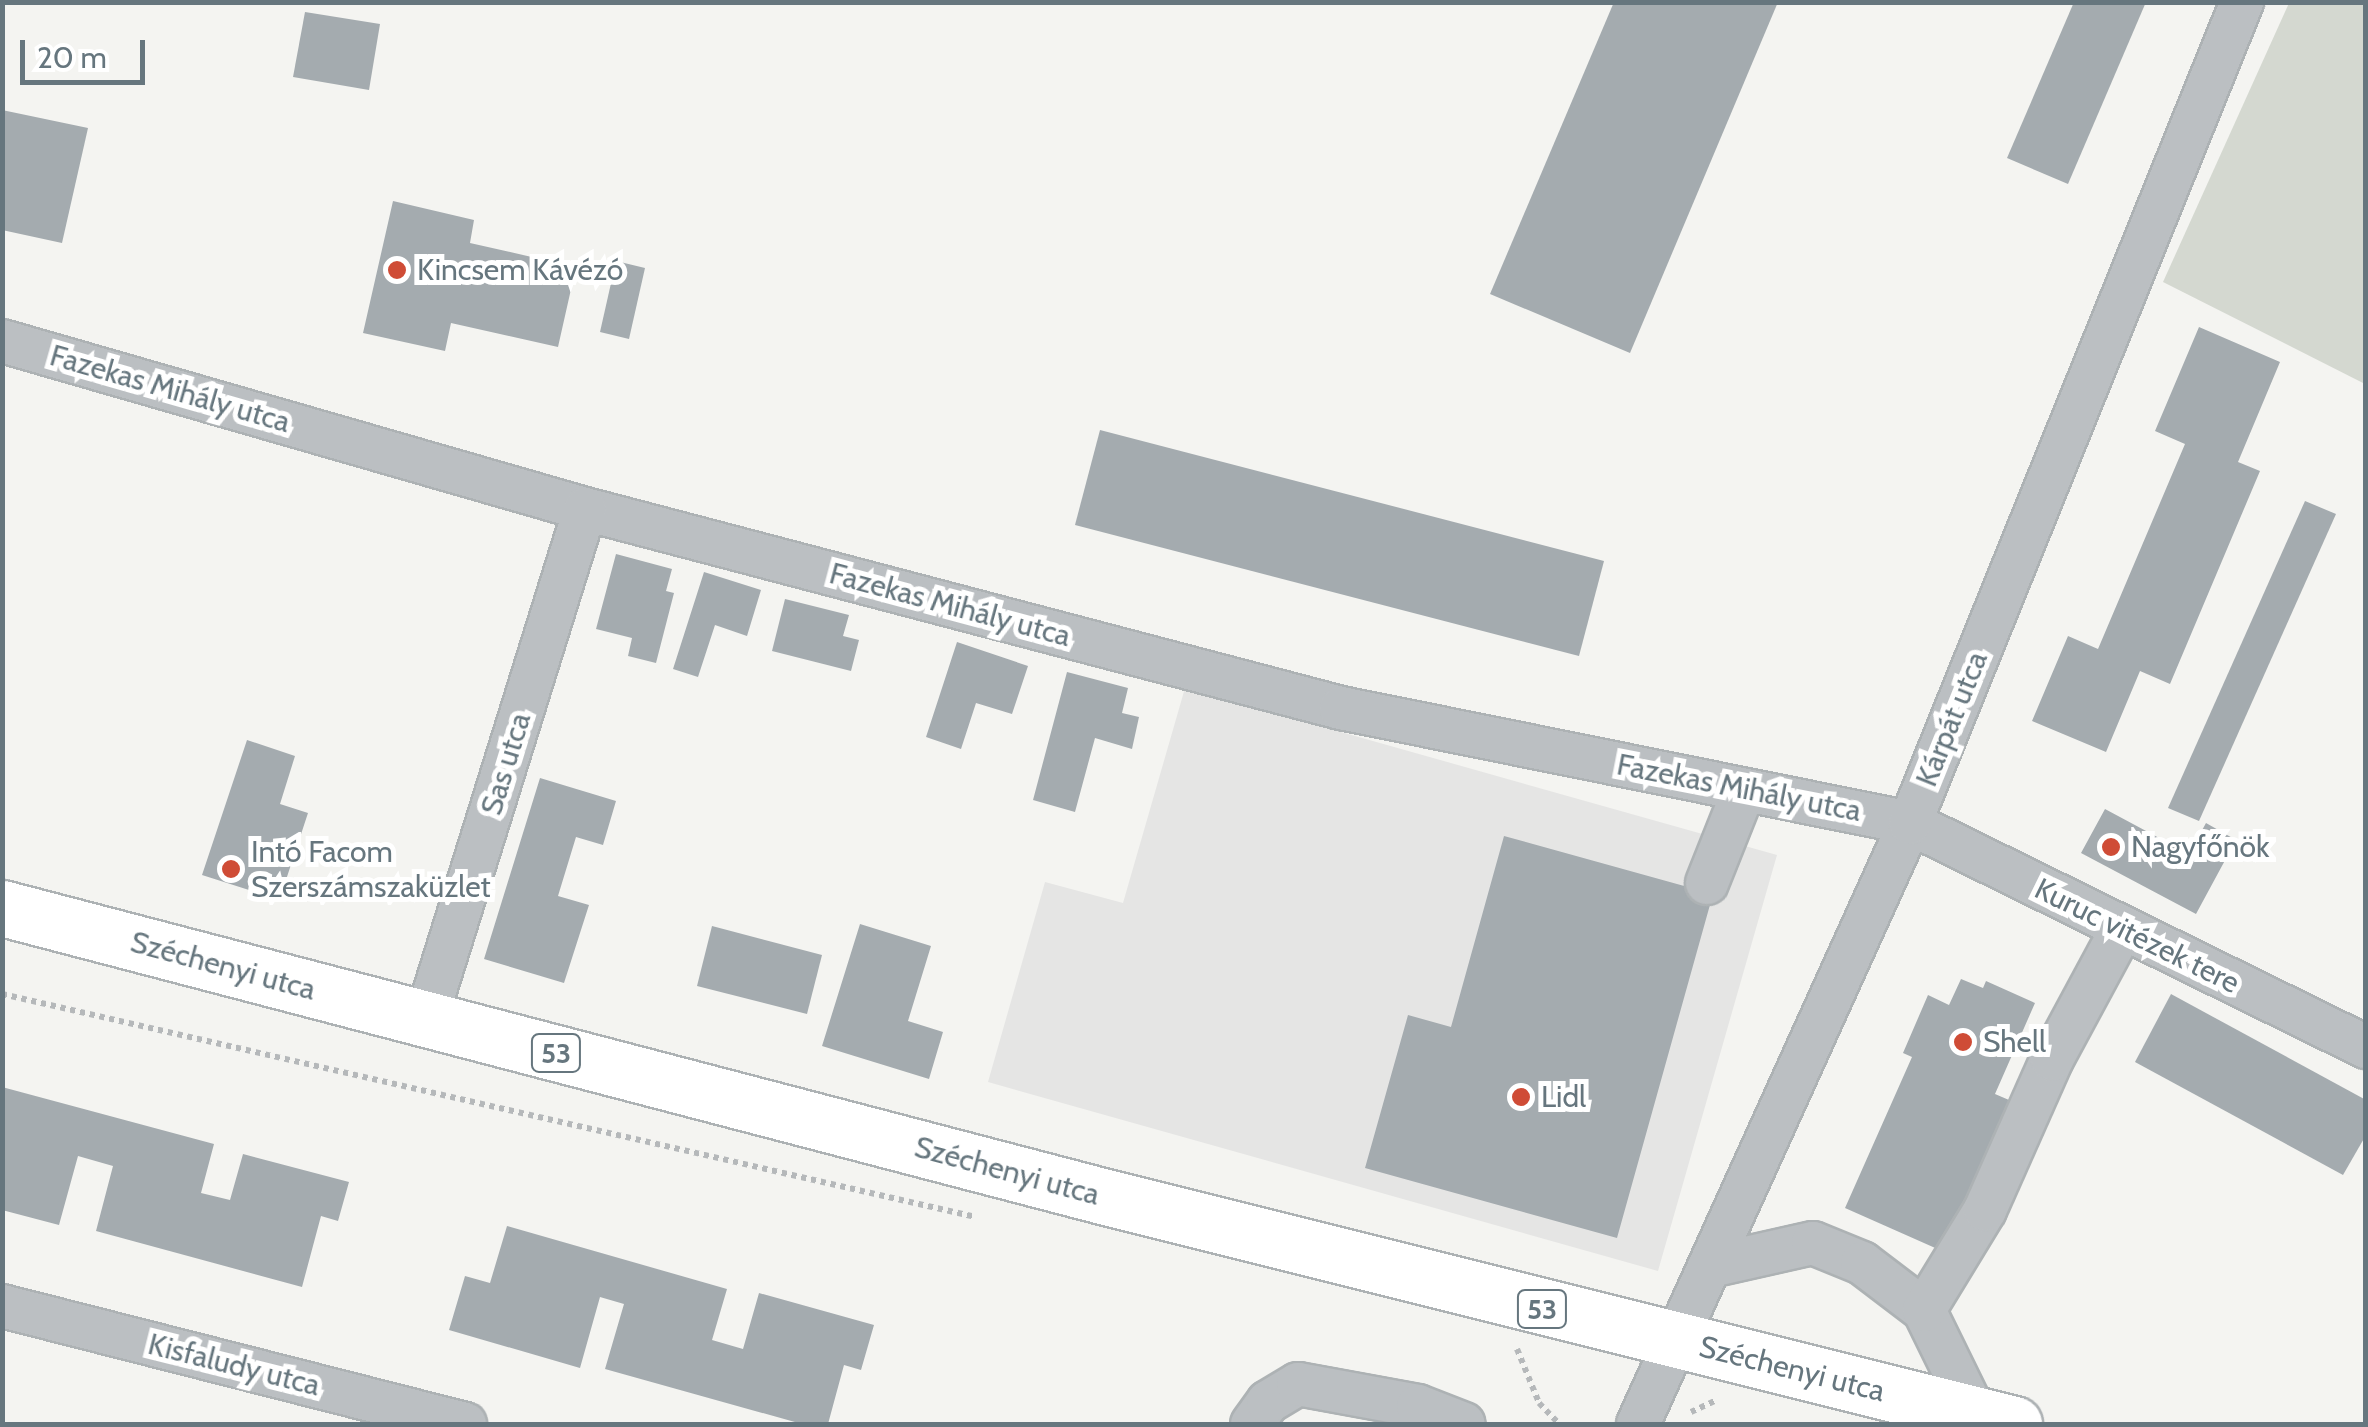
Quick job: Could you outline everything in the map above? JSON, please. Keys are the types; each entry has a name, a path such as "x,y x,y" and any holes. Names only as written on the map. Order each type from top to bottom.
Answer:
{"main road":[{"name":"Széchenyi utca","path":"2,908 1994,1420"}],"street":[{"name":"Kárpát utca","path":"1638,1424 1674,1340 1715,1266 1910,823 2242,2"},
{"name":"Fazekas Mihály utca","path":"2,341 585,510 1341,708 1910,823"},
{"name":"Sas utca","path":"426,1019 585,510"},
{"path":"1707,883 1744,790"},
{"name":"Kuruc vitézek tere","path":"1910,823 2366,1047"},
{"path":"1924,1310 1985,1210 2052,1059 2122,928"},
{"path":"1715,1266 1813,1243 1862,1263 1924,1310 1994,1420"},
{"name":"Kisfaludy utca","path":"2,1306 465,1424"},
{"path":"1252,1424 1268,1402 1298,1384 1418,1406 1464,1424"}],"path":[{"path":"2,994 988,1220"},
{"path":"1505,1343 1519,1350 1539,1403 1559,1424"}],"shaded area":[{"path":"2289,3 2365,3 2365,384 2163,282"},
{"path":"1185,688 1777,855 1658,1271 988,1082 1045,882 1123,903"}],"building":[{"path":"1614,2 1778,2 1630,353 1490,294"},
{"path":"2074,2 2146,2 2068,184 2007,158"},
{"path":"305,12 380,24 369,90 293,77"},
{"path":"2,110 88,128 62,243 2,230"},
{"path":"393,201 474,220 470,243 576,267 558,347 451,323 445,351 363,333"},
{"path":"616,261 645,268 629,339 600,332"},
{"path":"2199,327 2280,362 2238,462 2260,471 2170,684 2140,671 2106,752 2032,721 2068,636 2098,649 2185,444 2155,431"},
{"path":"1100,430 1604,561 1579,656 1075,525"},
{"path":"2305,501 2336,514 2199,821 2168,808"},
{"path":"616,554 672,569 666,591 674,593 656,663 628,656 632,638 596,629"},
{"path":"704,572 761,590 747,636 715,625 698,677 673,669"},
{"path":"785,599 849,615 843,636 859,640 851,671 772,651"},
{"path":"957,642 1028,666 1012,714 976,703 961,749 926,737"},
{"path":"1067,672 1128,688 1122,713 1139,717 1132,749 1095,738 1075,812 1033,800"},
{"path":"247,740 295,756 280,804 308,813 283,889 252,879 249,890 202,875"},
{"path":"540,778 616,801 603,845 576,837 558,896 589,905 564,983 484,959"},
{"path":"2105,809 2189,854 2206,823 2236,840 2196,914 2081,853"},
{"name":"Lidl","path":"1504,836 1713,894 1617,1238 1365,1168 1408,1015 1451,1027"},
{"path":"860,924 931,946 908,1021 943,1032 929,1079 822,1046"},
{"path":"712,926 822,955 807,1014 697,986"},
{"path":"1961,979 1983,988 1986,981 2035,1003 1995,1094 2009,1100 1942,1251 1845,1208 1912,1057 1903,1053 1928,995 1949,1005"},
{"path":"2171,994 2366,1100 2366,1135 2343,1175 2135,1062"},
{"path":"2,1087 214,1144 201,1193 230,1200 243,1154 349,1182 338,1221 321,1216 302,1287 96,1231 113,1166 78,1156 59,1225 2,1210"},
{"path":"507,1226 727,1289 712,1340 743,1349 759,1293 874,1325 861,1370 844,1365 828,1424 802,1424 605,1369 624,1304 600,1297 580,1368 449,1330 465,1276 490,1283"}],"place":[{"name":"Kincsem Kávézó","path":"397,270"},
{"name":"Nagyfőnök","path":"2111,847"},
{"name":"Intó Facom Szerszámszaküzlet","path":"231,869"},
{"name":"Shell","path":"1963,1042"},
{"name":"Lidl","path":"1521,1097"}]}
